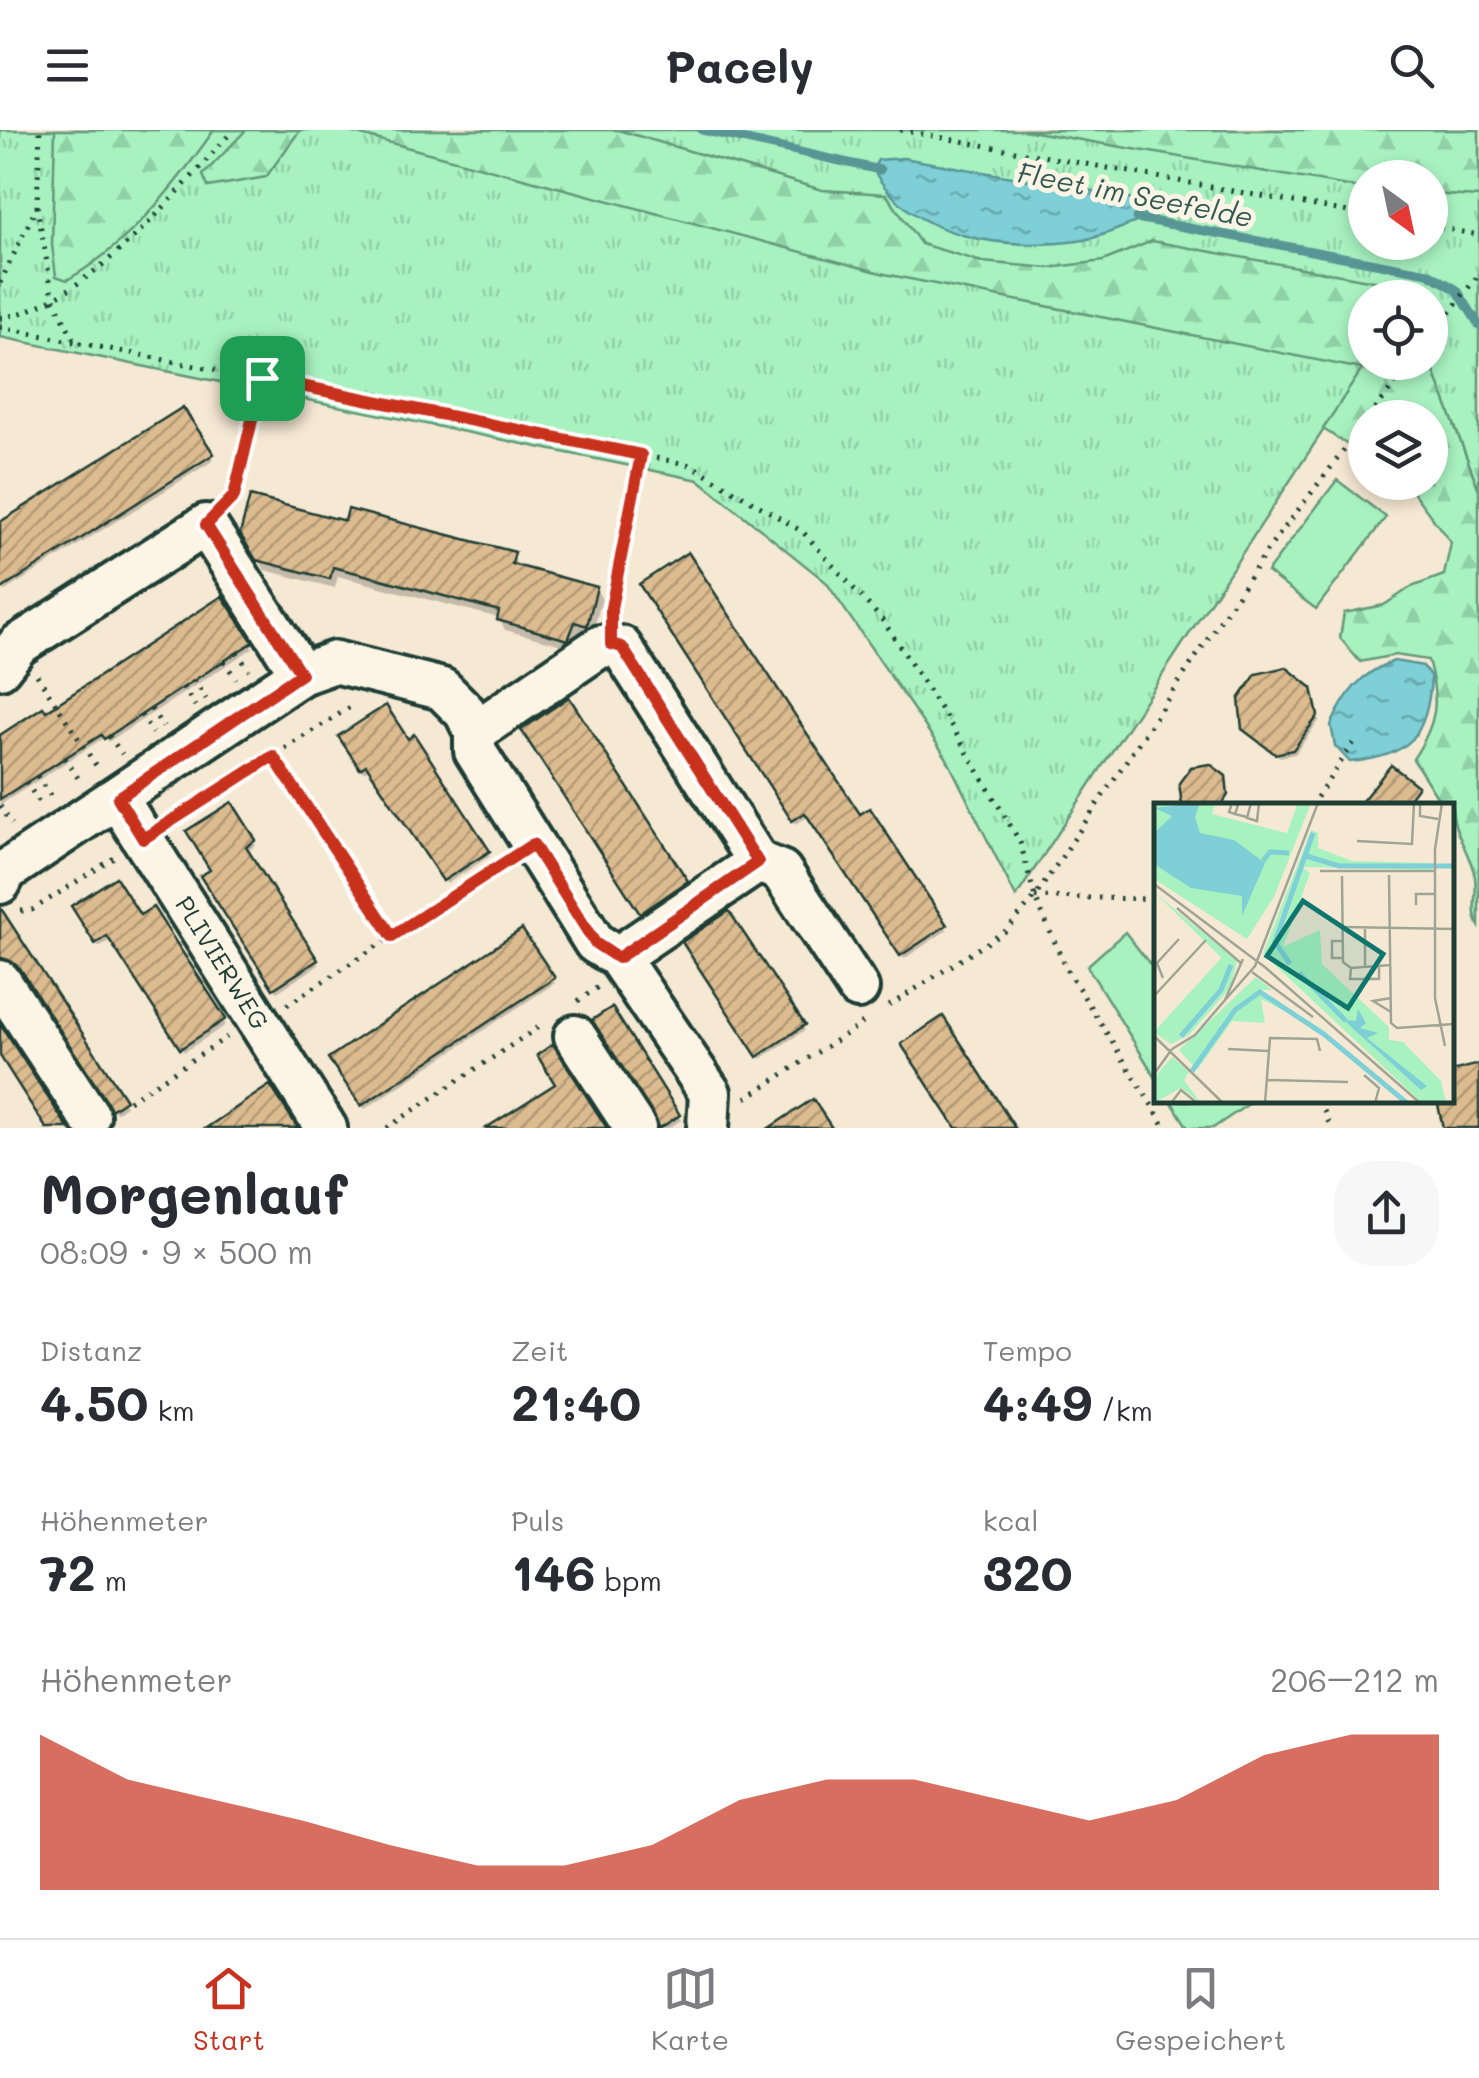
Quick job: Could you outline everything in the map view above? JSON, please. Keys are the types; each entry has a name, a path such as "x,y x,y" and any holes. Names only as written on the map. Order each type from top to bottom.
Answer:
{"street":[{"path":"9,656 206,525 301,674"},
{"path":"475,732 601,646 622,647 758,862 781,870 858,988"},
{"path":"8,897 6,872 301,674 335,662 442,689 455,699 475,732 475,751 595,943 622,963 710,1094 708,1128"},
{"name":"PLIVIERWEG","path":"118,798 326,1128"},
{"path":"622,963 758,862"},
{"path":"0,981 89,1116"},
{"path":"561,1023 635,1128"}],"path":[{"path":"40,130 38,206 53,297 75,342"},
{"path":"0,318 53,297 106,262 233,130"},
{"path":"900,130 1348,212"},
{"path":"0,284 38,206"},
{"path":"1448,229 1479,235"},
{"path":"1448,314 1479,274"},
{"path":"0,327 690,464 804,532 884,622 954,730 1020,842 1035,896 1066,968 1166,1128"},
{"path":"206,525 234,496 262,378"},
{"path":"1382,400 1397,380"},
{"path":"1035,896 1269,548 1348,445"},
{"path":"611,644 611,608 641,455"},
{"path":"9,656 118,798"},
{"path":"8,897 32,910 372,693 378,671"},
{"path":"1313,803 1355,741"},
{"path":"273,756 392,936"},
{"path":"129,1102 533,844"},
{"path":"1035,896 1154,899"},
{"path":"388,1128 561,1023 622,963"},
{"path":"1321,1103 1331,1128"}],"green space":[{"path":"0,130 1479,130 1479,490 1437,380 1448,380 1448,280 1348,280 1348,380 1356,380 1016,897 946,757 826,582 699,480 0,337"},
{"path":"55,130 214,130 166,194 130,233 67,280 56,276 52,245"},
{"path":"246,130 300,130 266,177 208,187 203,175"},
{"path":"342,130 618,130 822,190 886,194 921,244 982,262 1049,268 1103,261 1152,241 1368,280 1348,280 1348,366 885,274"},
{"path":"1023,130 1479,130 1479,197 1448,195 1448,160 1348,160 1348,186"},
{"path":"1355,380 1437,380 1445,400 1348,400 1348,445 1323,429"},
{"path":"1448,408 1479,490 1479,926 1475,914 1475,877 1455,825 1454,803 1441,803 1413,759 1434,711 1428,660 1395,655 1360,662 1340,638 1344,613 1384,605 1411,587 1444,575 1451,543 1419,500 1448,500"},
{"path":"1337,480 1348,488 1348,500 1363,500 1386,517 1316,609 1267,572"},
{"path":"1125,932 1154,969 1154,1075 1087,966"},
{"path":"1172,1103 1250,1103 1213,1128 1188,1128"}],"water":[{"path":"903,158 1126,197 1145,209 1144,219 1078,241 1021,244 962,235 911,211 890,193 873,169 878,160"},
{"path":"1394,661 1423,666 1431,677 1420,729 1412,740 1387,755 1350,762 1335,746 1331,725 1355,686"}],"building":[{"path":"183,407 214,454 0,590 0,522"},
{"path":"250,496 345,521 348,509 515,552 512,564 597,587 587,626 575,622 568,640 497,620 499,611 381,579 333,567 330,579 256,560 240,534"},
{"path":"688,552 860,814 870,808 947,925 900,956 805,813 792,821 639,584"},
{"path":"222,596 253,642 104,739 101,735 0,799 0,735 43,707 46,711"},
{"path":"1286,667 1312,688 1318,716 1293,750 1275,754 1242,729 1239,699 1256,674"},
{"path":"569,697 688,881 640,914 521,730"},
{"path":"386,705 408,739 414,734 490,851 443,881 366,765 360,769 338,736"},
{"path":"1210,764 1226,776 1228,795 1223,803 1182,803 1179,783 1191,767"},
{"path":"1391,765 1418,786 1405,803 1360,803"},
{"path":"232,802 256,840 246,847 318,960 273,989 200,876 210,870 186,831"},
{"path":"116,877 140,915 153,907 226,1019 180,1049 107,936 95,944 71,906"},
{"path":"0,907 126,1100 111,1110 20,968 0,957"},
{"path":"729,911 805,1025 757,1057 682,942"},
{"path":"522,929 555,978 361,1106 328,1058"},
{"path":"612,1007 680,1115 660,1128 592,1020"},
{"path":"943,1016 1015,1128 956,1128 901,1044"},
{"path":"0,1024 68,1128 46,1128 0,1056"},
{"path":"553,1044 607,1128 486,1128 555,1084 537,1055"},
{"path":"1479,1064 1479,1128 1443,1128 1438,1103 1454,1103 1454,1070"},
{"path":"270,1085 298,1128 206,1128 255,1095"},
{"path":"813,1099 832,1128 769,1128"}],"waterway":[{"name":"Fleet im Seefelde","path":"702,130 880,170"},
{"name":"Fleet im Seefelde","path":"1136,218 1428,273 1457,290 1479,325"}],"route":[{"path":"262,378 641,455 611,608 611,644 622,647 758,862 618,958 595,943 533,844 392,936 273,756 143,839 118,798 301,674 206,525 234,496 262,378"}]}
